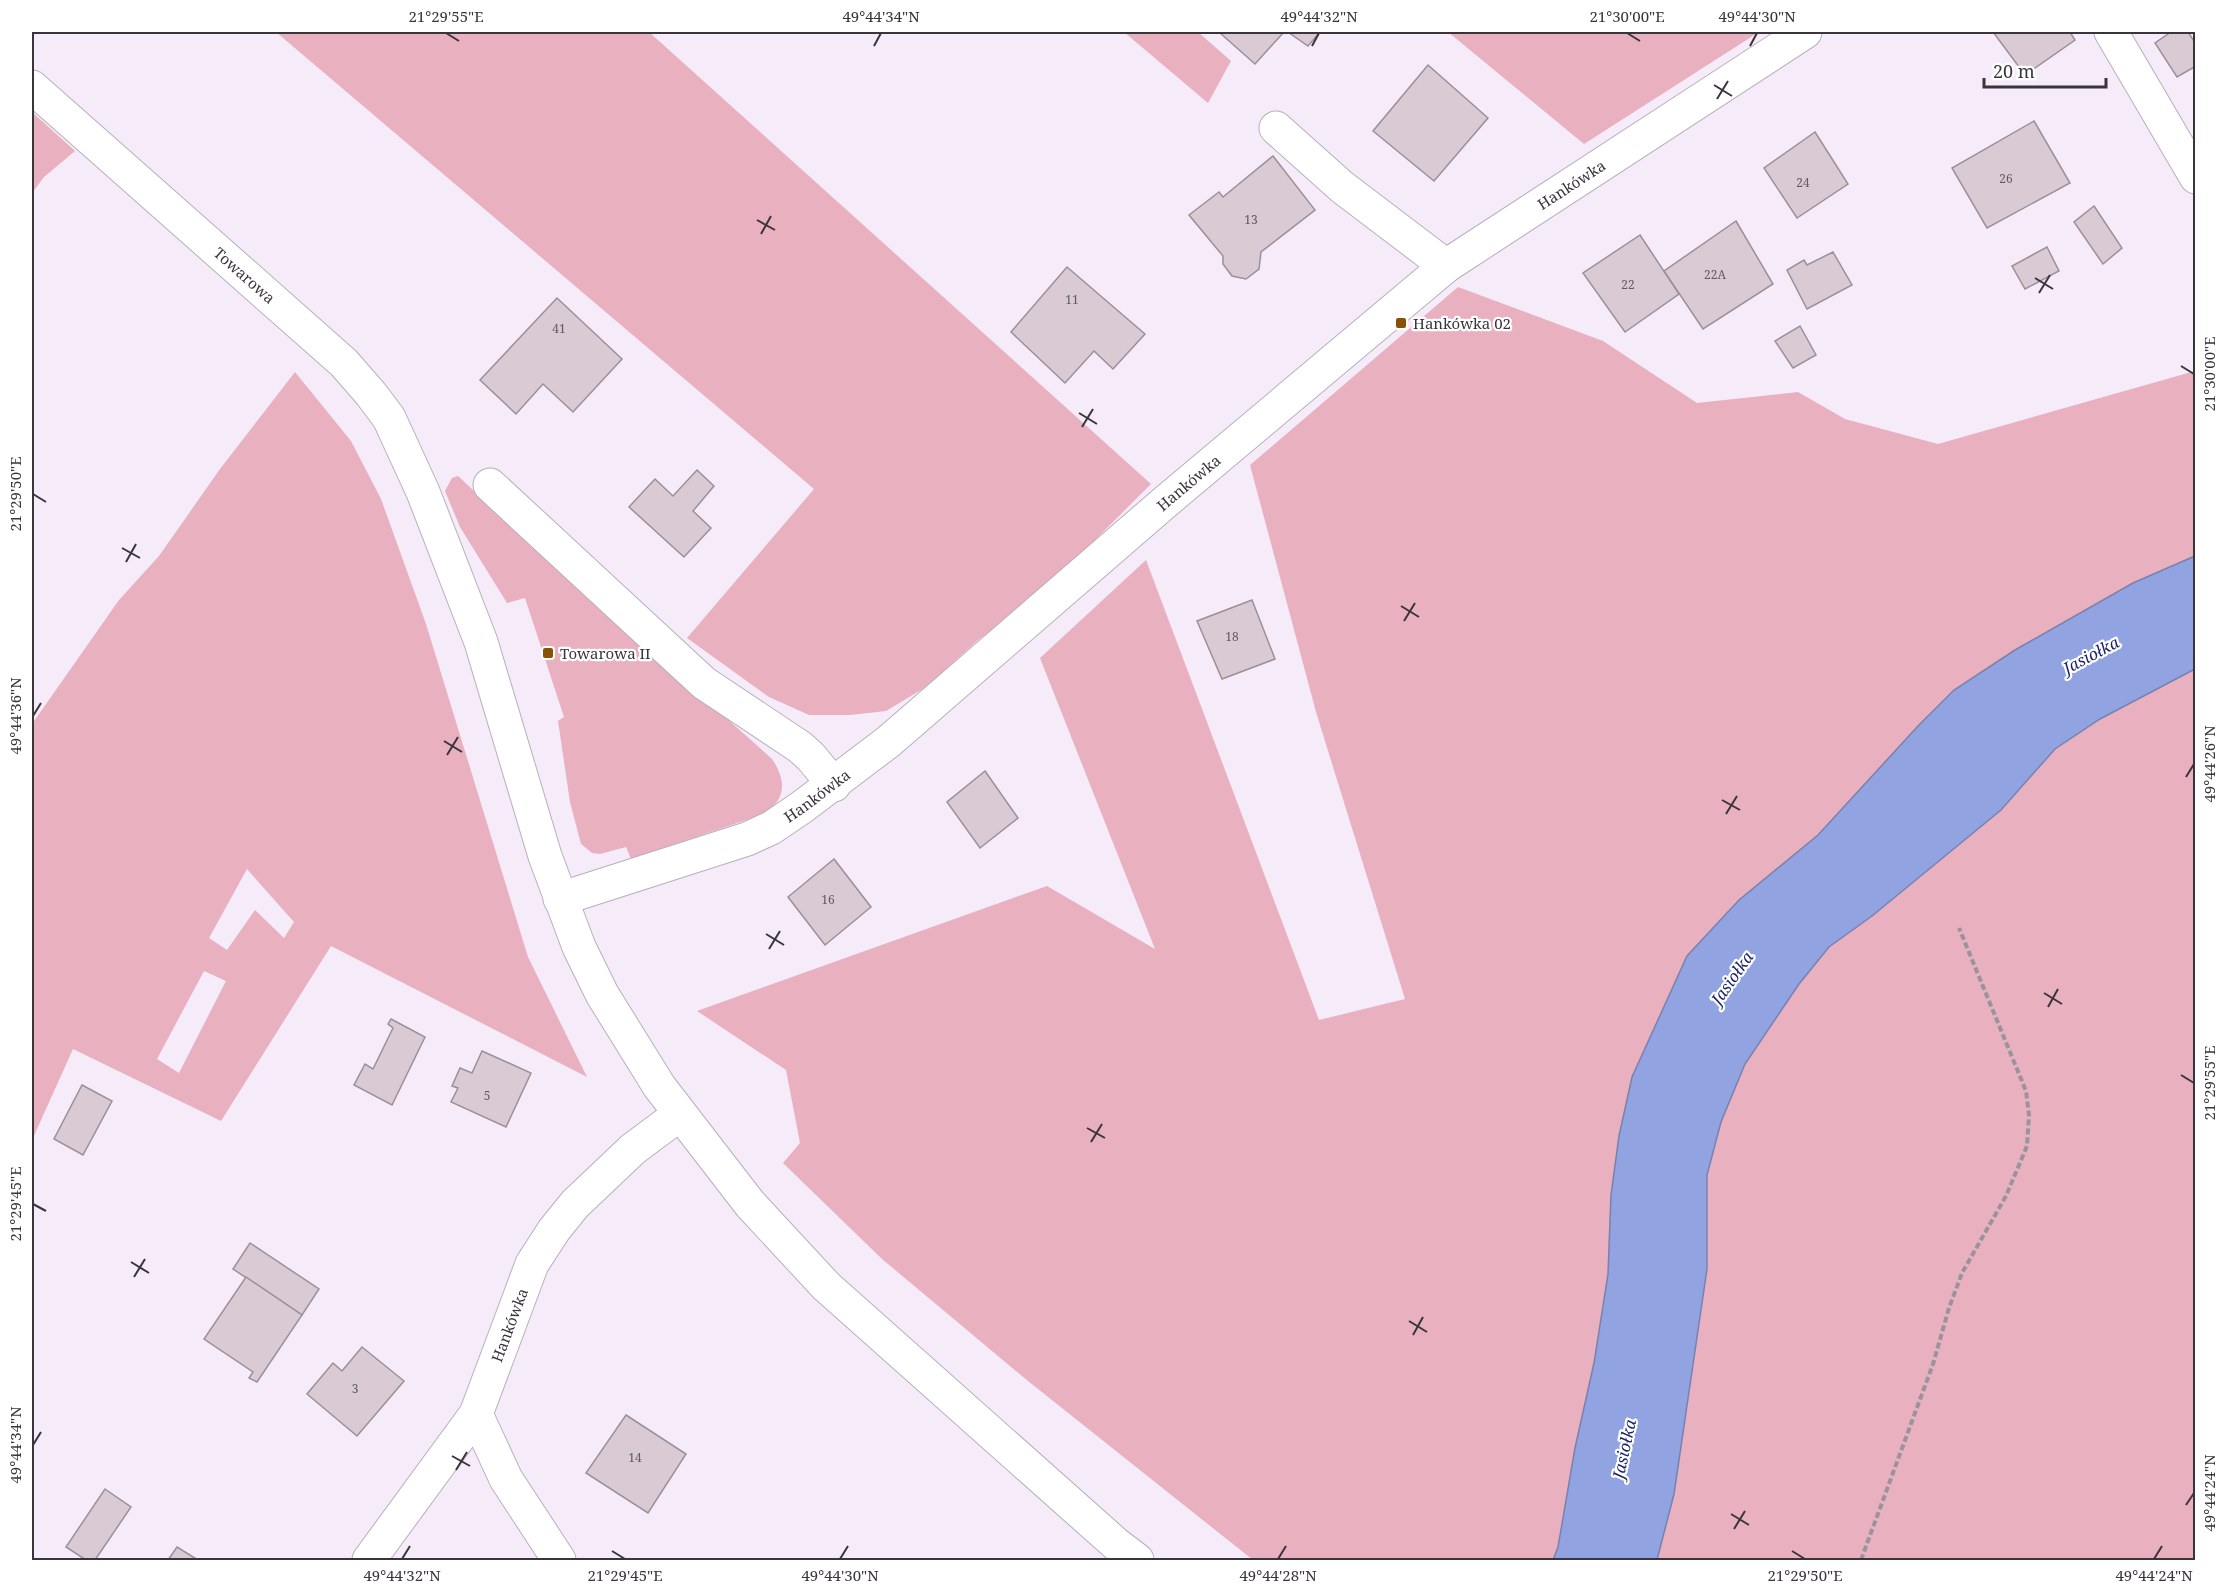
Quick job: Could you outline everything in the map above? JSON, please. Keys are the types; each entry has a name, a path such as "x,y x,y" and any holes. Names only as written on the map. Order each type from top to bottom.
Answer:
{"street":[{"name":"Hankówka","path":"560,899 747,839 771,828 834,784 905,728 1164,503 1446,266 1805,32"},
{"path":"2111,32 2196,177"},
{"name":"Towarowa","path":"32,87 344,363 389,418 423,492 481,642 560,899 579,947 602,994 659,1086 680,1114 750,1204 826,1286 1116,1544 1137,1560"},
{"path":"1276,128 1342,188 1446,266"},
{"path":"490,485 704,683 800,747 812,757 834,784"},
{"name":"Hankówka","path":"369,1560 476,1414 532,1264 554,1230 575,1204 633,1149 680,1114"},
{"path":"476,1414 506,1479 559,1560"}],"path":[{"path":"1861,1560 1933,1364 1948,1308 1962,1273 2006,1196 2027,1146 2029,1114 2026,1091 1959,928"}],"shaded area":[{"path":"276,32 649,32 1151,484 1044,591 978,640 926,687 886,711 850,715 809,715 769,697 687,638 814,489"},
{"path":"1124,32 1198,32 1231,61 1208,103"},
{"path":"1448,32 1759,32 1584,144"},
{"path":"32,112 75,151 44,177 32,193"},
{"path":"1458,287 1603,341 1697,403 1798,392 1845,419 1938,444 2195,371 2195,556 2133,583 2015,650 1954,690 1818,835 1739,900 1687,956 1632,1077 1619,1136 1611,1195 1608,1274 1594,1363 1575,1448 1558,1547 1553,1560 1253,1560 1028,1381 882,1259 783,1163 800,1143 786,1070 697,1011 1047,886 1155,949 1040,658 1146,560 1319,1020 1405,999 1316,712 1250,465"},
{"path":"295,372 351,441 381,499 426,624 528,957 587,1077 331,946 221,1121 73,1049 32,1140 32,724 119,600 159,556 220,469","holes":["247,869 294,922 284,938 255,910 227,950 209,938","204,971 226,981 179,1073 157,1059"]},
{"path":"458,476 772,759 781,777 782,785 778,800 773,806 755,817 631,859 626,847 600,854 592,853 581,844 570,802 558,721 564,717 525,598 507,603 460,527 445,491 452,478"},
{"path":"2195,669 2195,1560 1657,1560 1674,1494 1707,1269 1707,1175 1721,1122 1745,1064 1799,984 1829,947 1872,916 2001,810 2055,749 2100,719"}],"water":[{"name":"Jasiołka","path":"2195,556 2195,669 2100,719 2055,749 2001,810 1872,916 1829,947 1799,984 1745,1064 1721,1122 1707,1175 1707,1269 1674,1494 1657,1560 1553,1560 1558,1547 1575,1448 1594,1363 1608,1274 1611,1195 1619,1136 1632,1077 1687,956 1739,900 1818,835 1954,690 2015,650 2133,583"}],"building":[{"path":"1219,32 1284,32 1255,64"},
{"path":"1288,32 1320,32 1308,46"},
{"path":"1993,32 2070,32 2075,40 2025,75"},
{"path":"2171,32 2188,32 2196,44 2196,66 2177,77 2155,43"},
{"path":"1428,65 1488,118 1434,181 1373,131"},
{"path":"2034,121 2070,183 1987,228 1952,168"},
{"path":"1815,132 1848,184 1797,218 1764,168"},
{"path":"1273,156 1315,210 1261,252 1259,269 1246,279 1232,276 1223,264 1223,256 1189,215 1219,192 1223,197"},
{"path":"2094,206 2122,248 2103,264 2074,222"},
{"path":"1736,221 1773,284 1703,329 1664,271"},
{"path":"1640,235 1679,294 1625,332 1583,273"},
{"path":"2047,247 2059,271 2025,289 2012,266"},
{"path":"1833,252 1852,285 1807,309 1787,270 1804,260 1807,265"},
{"path":"1067,267 1145,334 1113,369 1094,351 1065,383 1011,332"},
{"path":"557,298 622,359 573,412 543,384 516,414 480,380"},
{"path":"1800,326 1816,355 1793,368 1775,341"},
{"path":"697,470 714,486 693,511 711,528 684,557 629,507 655,479 673,496"},
{"path":"1252,600 1275,659 1222,679 1197,621"},
{"path":"985,771 1018,818 980,848 947,802"},
{"path":"834,859 871,907 825,945 788,897"},
{"path":"391,1019 425,1037 392,1105 354,1085 365,1064 373,1069 393,1028 388,1024"},
{"path":"482,1051 531,1073 506,1127 451,1102 458,1088 452,1086 460,1068 472,1073"},
{"path":"82,1085 112,1101 83,1155 54,1139"},
{"path":"250,1243 319,1289 302,1315 233,1269"},
{"path":"246,1277 302,1315 257,1382 249,1378 253,1372 204,1339"},
{"path":"362,1347 404,1381 357,1436 307,1394 333,1363 342,1371"},
{"path":"626,1415 686,1454 648,1513 586,1473"},
{"path":"105,1489 131,1507 95,1560 86,1560 66,1547"},
{"path":"177,1547 198,1560 168,1560"}],"place":[{"name":"Hankówka 02","path":"1401,323"},
{"name":"Towarowa II","path":"548,653"}]}
